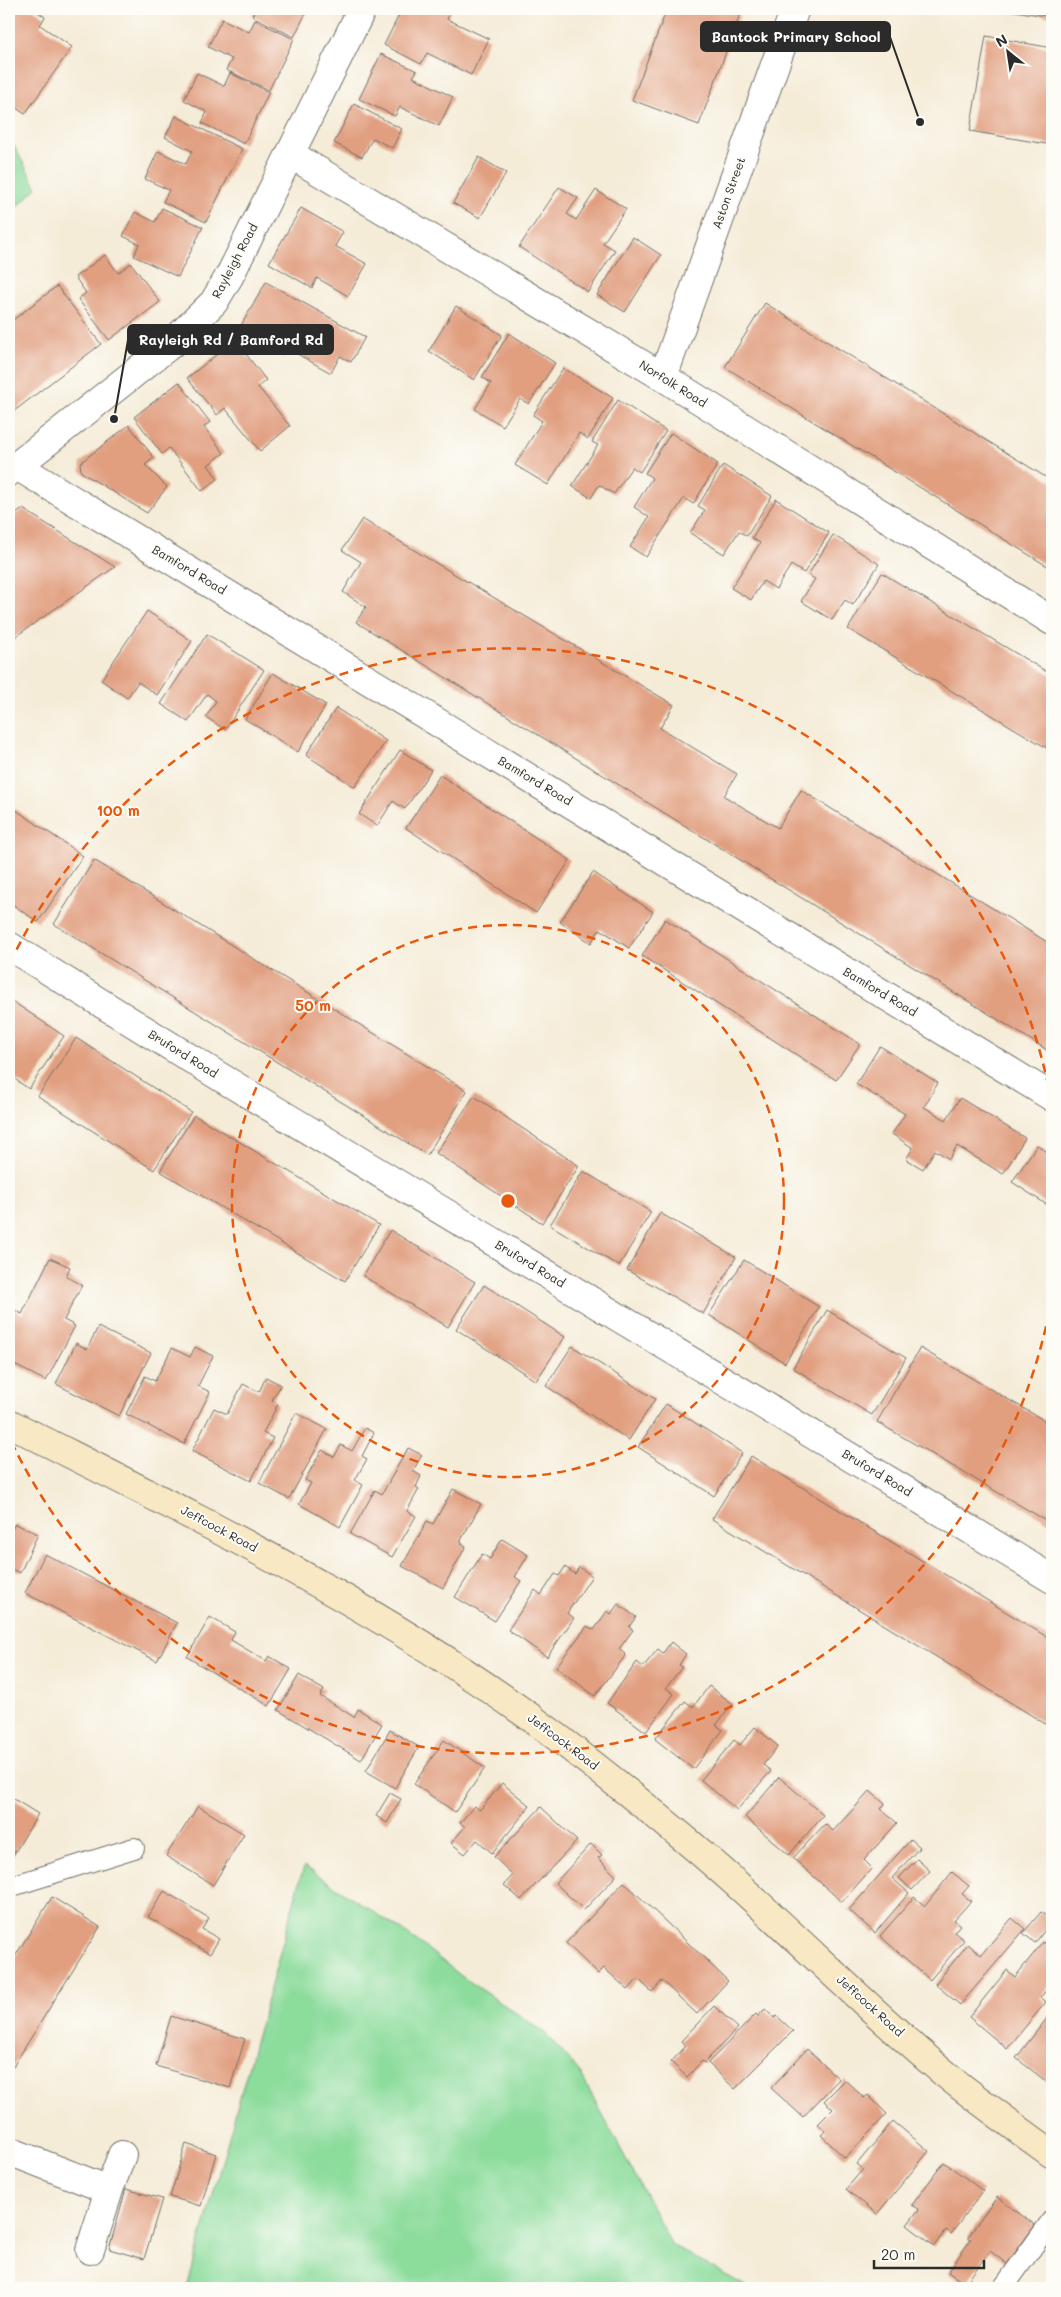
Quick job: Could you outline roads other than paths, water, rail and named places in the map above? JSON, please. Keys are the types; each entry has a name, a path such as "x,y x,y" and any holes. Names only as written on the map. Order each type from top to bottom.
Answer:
{"street":[{"name":"Rayleigh Road","path":"13,469 171,344 202,316 214,302 230,275 362,9"},
{"name":"Aston Street","path":"663,377 795,9"},
{"name":"Norfolk Road","path":"290,154 663,377 1052,621"},
{"name":"Bamford Road","path":"13,469 1052,1097"},
{"name":"Bruford Road","path":"9,946 217,1075 1052,1579"},
{"name":"Jeffcock Road","path":"9,1423 238,1538 351,1602 494,1692 639,1801 729,1877 950,2077 1052,2154"},
{"path":"9,2151 109,2190"},
{"path":"90,2250 122,2155"}],"lane":[{"path":"9,1887 134,1848"},
{"path":"1003,2288 1052,2220"}],"place":[{"name":"Bantock Primary School","path":"920,122"},
{"name":"Rayleigh Rd / Bamford Rd","path":"114,419"}]}
